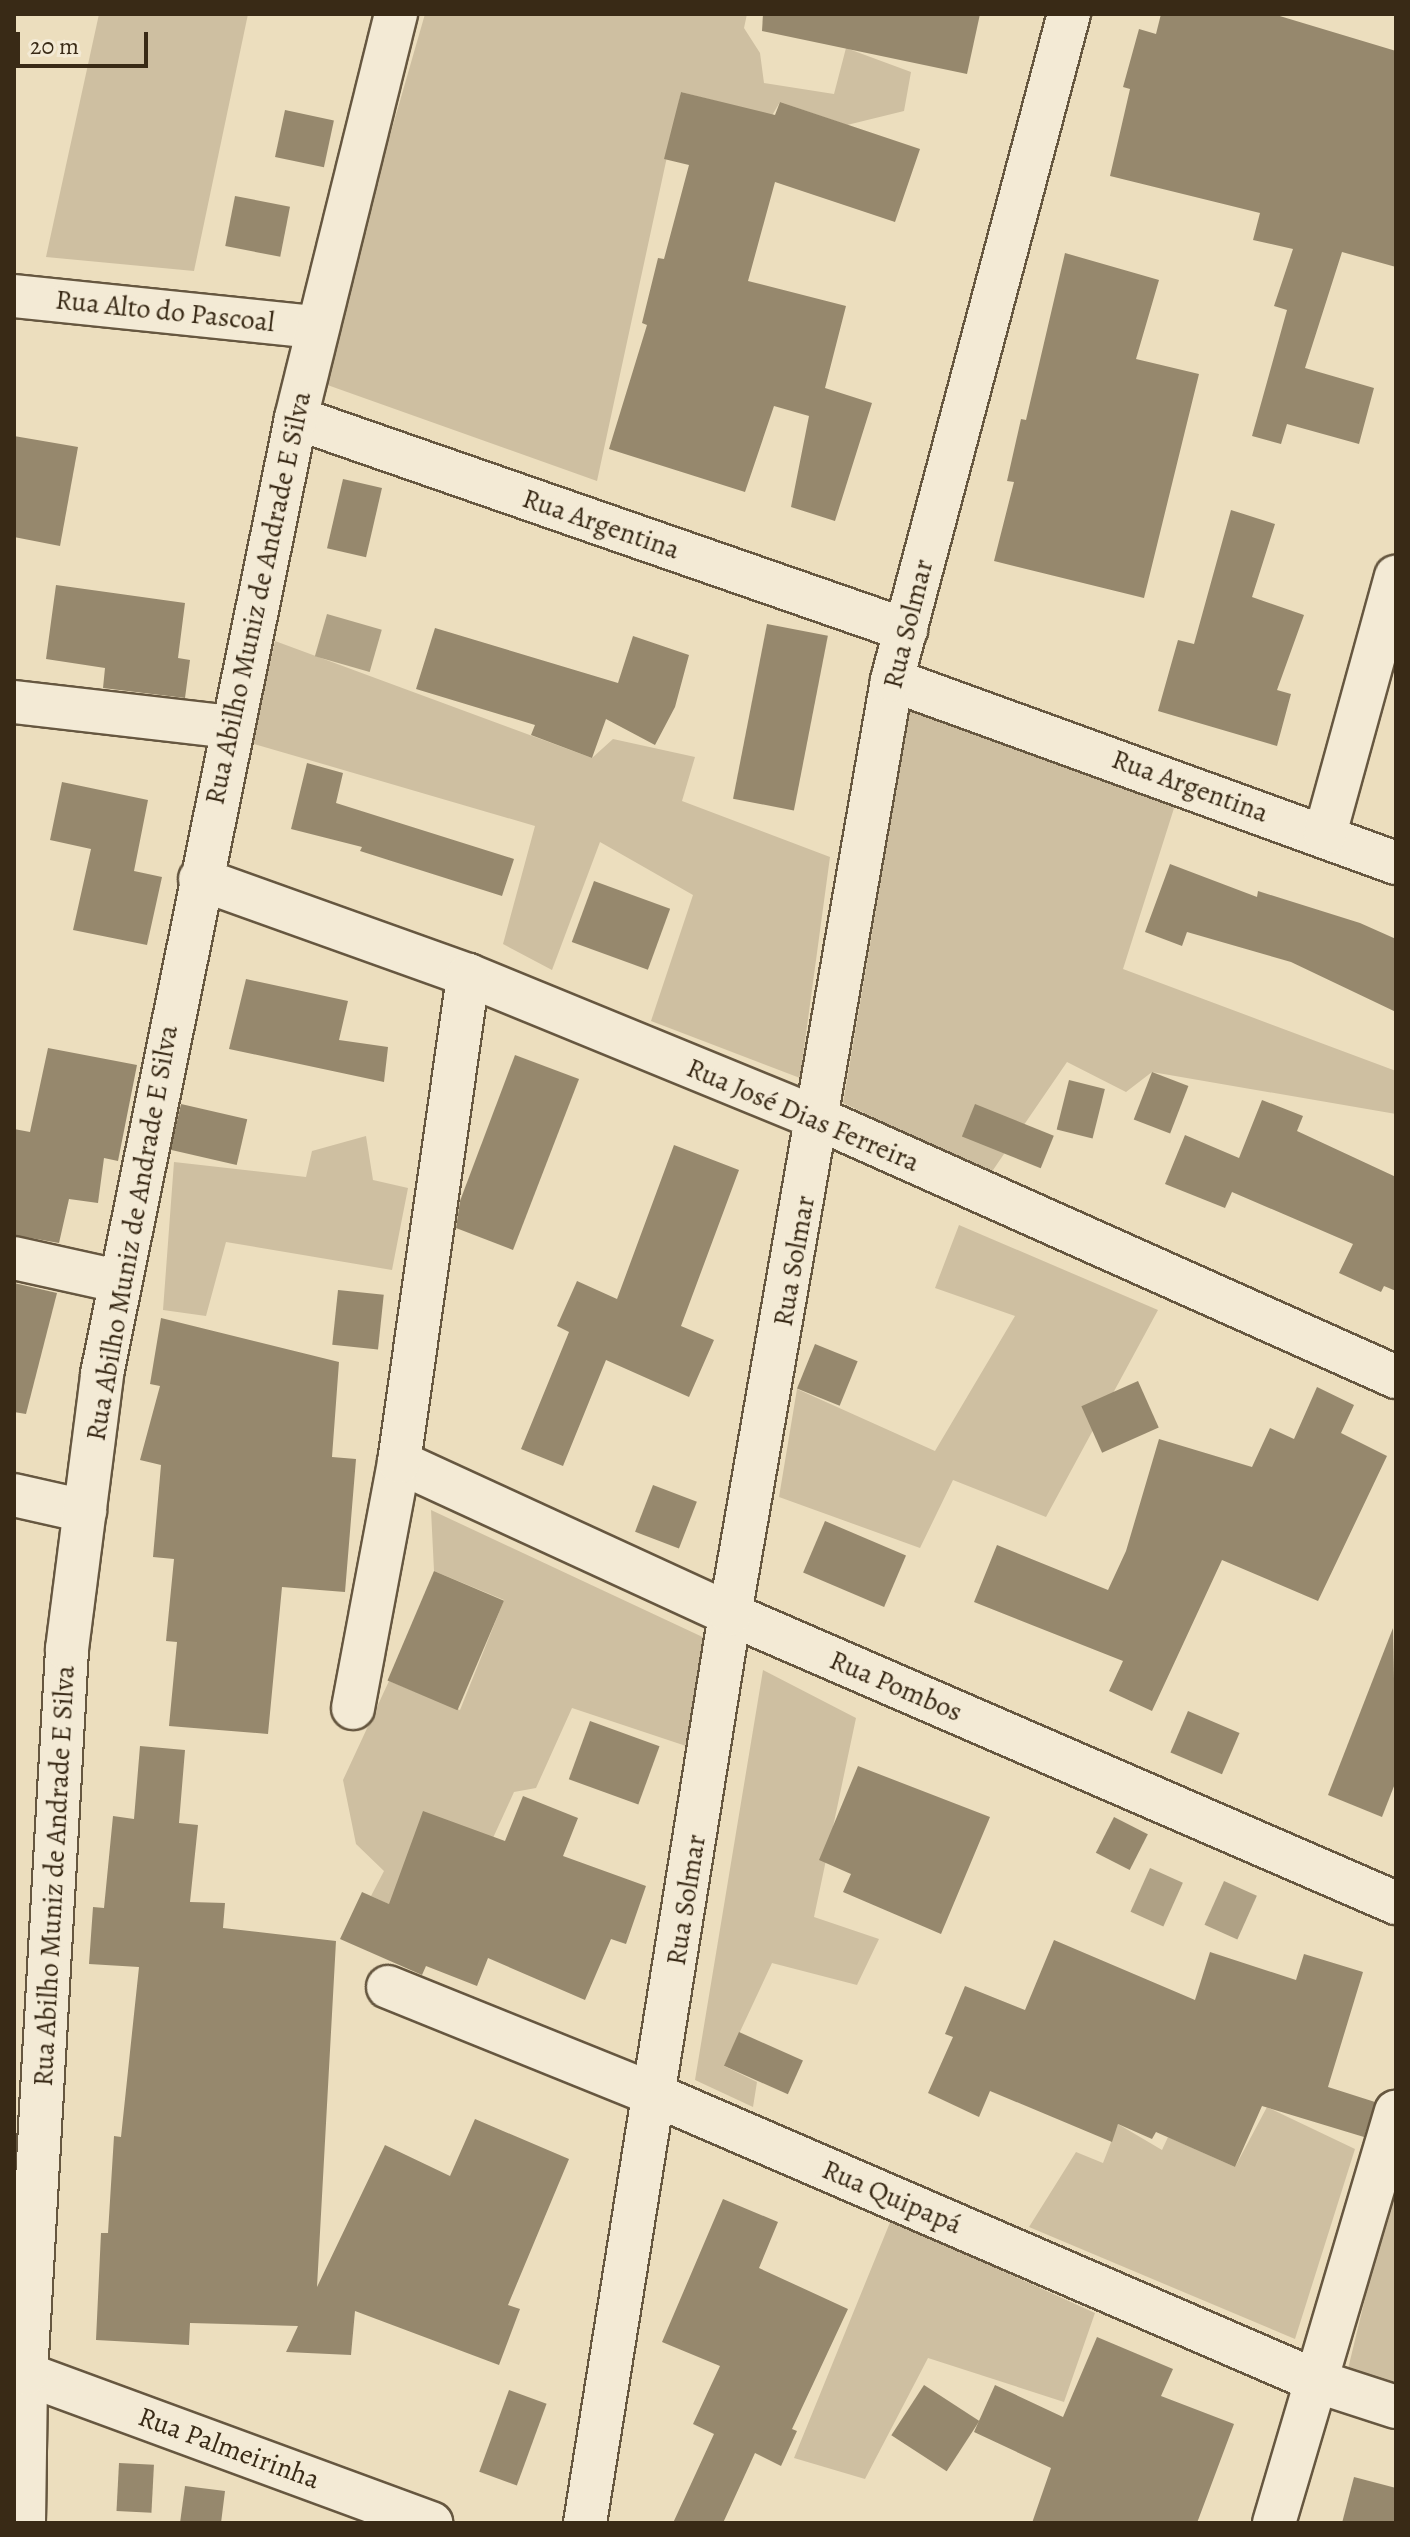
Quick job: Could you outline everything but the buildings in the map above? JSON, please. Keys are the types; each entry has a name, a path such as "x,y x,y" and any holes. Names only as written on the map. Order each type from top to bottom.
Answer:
{"street":[{"name":"Rua Abilho Muniz de Andrade E Silva","path":"24,2523 29,2056 67,1649 118,1281 296,418 316,327 396,14"},
{"name":"Rua Solmar","path":"585,2523 730,1614 819,1119 892,680 1069,14"},
{"name":"Rua Alto do Pascoal","path":"14,296 316,327"},
{"name":"Rua Argentina","path":"296,418 906,630"},
{"path":"1325,834 1396,577"},
{"name":"Rua Argentina","path":"892,680 1325,834 1396,863"},
{"path":"14,702 231,727"},
{"name":"Rua José Dias Ferreira","path":"200,879 468,975 819,1119 1396,1377"},
{"path":"353,1708 399,1462 468,975"},
{"path":"14,1258 118,1281"},
{"name":"Rua Pombos","path":"399,1462 730,1614 1396,1903"},
{"path":"14,1495 85,1511"},
{"name":"Rua Quipapá","path":"388,1987 655,2095 1319,2382 1396,2407"},
{"path":"1274,2523 1319,2382 1396,2112"},
{"name":"Rua Palmeirinha","path":"26,2374 432,2523"}],"shaded area":[{"path":"99,14 248,14 194,271 46,257"},
{"path":"425,14 747,14 744,28 760,53 764,83 834,94 846,48 911,72 904,111 847,125 780,102 757,141 722,130 720,102 681,92 597,481 319,382"},
{"path":"327,614 382,630 370,672 315,656"},
{"path":"275,641 592,758 613,739 695,757 682,801 830,857 800,1078 651,1021 693,895 600,842 552,970 503,944 535,826 251,743"},
{"path":"910,709 1175,805 1123,969 1396,1071 1396,1114 1152,1072 1126,1092 1067,1062 991,1173 843,1103"},
{"path":"366,1136 373,1180 408,1188 392,1270 226,1242 206,1316 163,1310 174,1162 306,1177 312,1151"},
{"path":"959,1225 1158,1310 1046,1517 953,1480 920,1548 779,1497 797,1389 935,1451 1015,1316 935,1288"},
{"path":"431,1510 709,1640 689,1747 572,1708 536,1788 514,1792 450,1932 371,1896 384,1871 356,1844 343,1780 389,1681 460,1710 504,1600 434,1571"},
{"path":"763,1670 856,1718 814,1917 879,1939 857,1985 772,1963 724,2066 757,2082 753,2107 695,2080"},
{"path":"1150,1868 1183,1883 1163,1926 1130,1912"},
{"path":"1224,1881 1257,1896 1237,1939 1204,1925"},
{"path":"1267,2107 1355,2149 1295,2339 1029,2227 1076,2152 1103,2163 1118,2124 1162,2150 1168,2137 1235,2167"},
{"path":"1396,2171 1396,2387 1347,2373"},
{"path":"891,2220 1095,2313 1064,2402 928,2358 865,2479 794,2458"}]}
